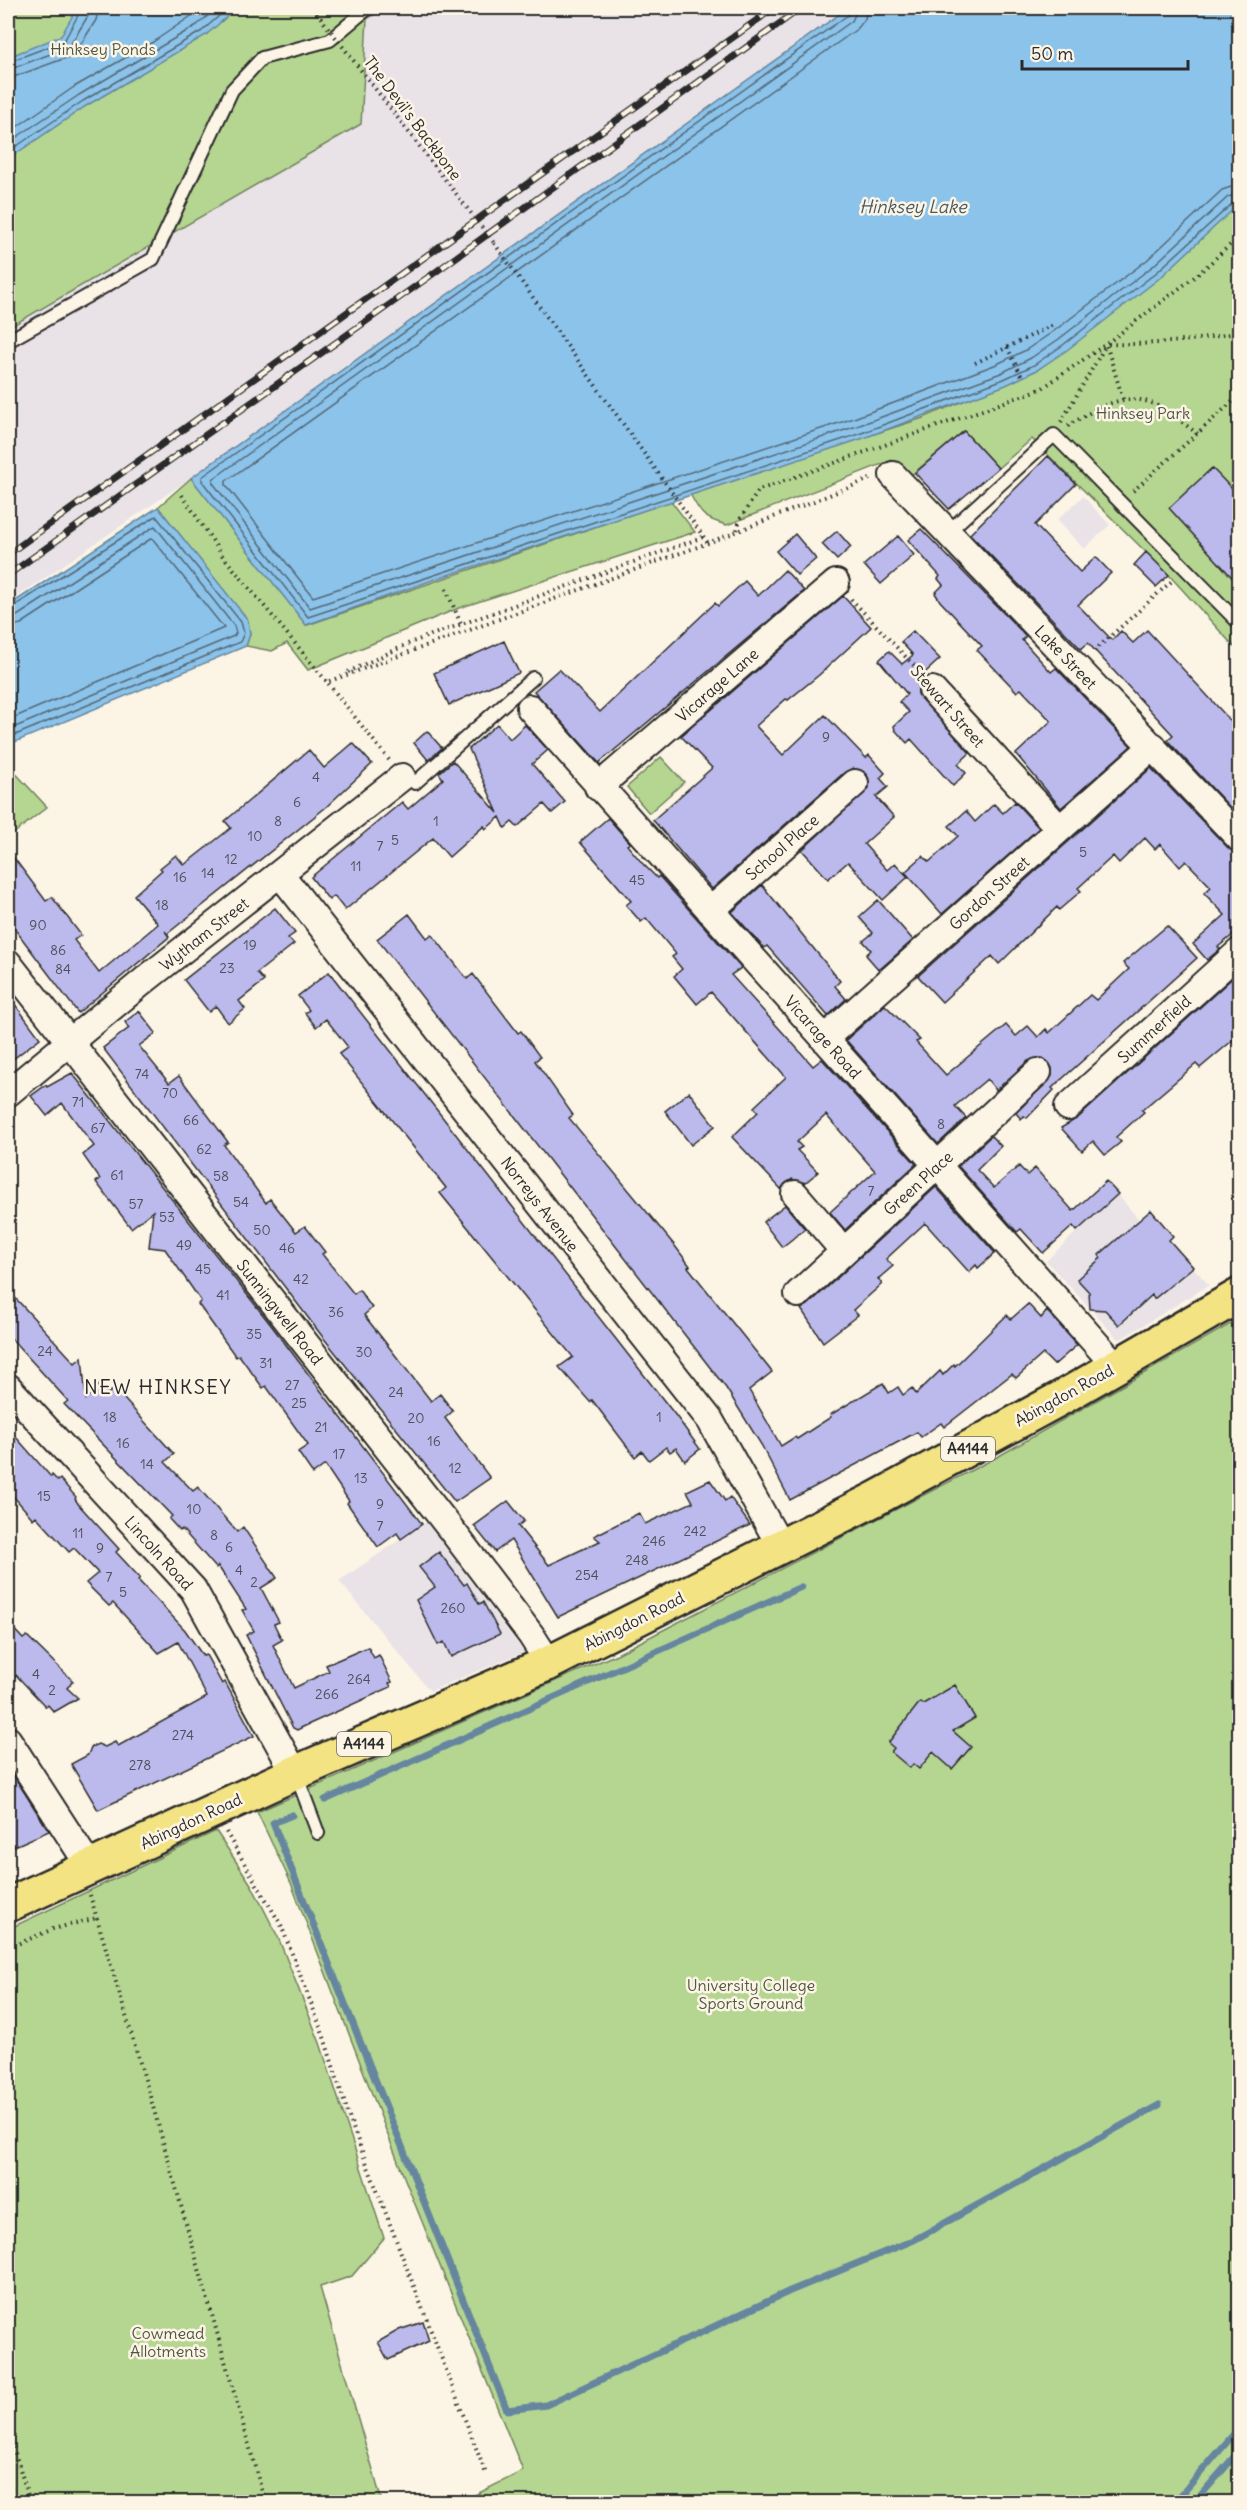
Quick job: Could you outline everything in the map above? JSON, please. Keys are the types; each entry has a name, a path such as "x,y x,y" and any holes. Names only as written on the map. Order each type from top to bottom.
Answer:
{"main road":[{"name":"Abingdon Road","path":"8,1905 296,1773 549,1664 874,1499 1116,1366 1239,1294"}],"street":[{"name":"Lake Street","path":"893,475 949,531 1075,668 1154,746 1239,839"},
{"name":"Vicarage Lane","path":"598,787 836,583"},
{"name":"Stewart Street","path":"932,690 1060,829"},
{"name":"Vicarage Road","path":"524,700 598,787 1116,1366"},
{"name":"Gordon Street","path":"824,1039 1154,746"},
{"name":"Wytham Street","path":"8,1093 281,875 408,780"},
{"name":"School Place","path":"710,911 855,783"},
{"name":"Norreys Avenue","path":"281,875 710,1420 781,1547"},
{"name":"Summerfield","path":"1068,1107 1239,951"},
{"name":"Sunningwell Road","path":"8,963 447,1537 531,1635 549,1664"},
{"name":"Green Place","path":"798,1294 1038,1072"},
{"path":"795,1194 843,1250"},
{"name":"Lincoln Road","path":"8,1387 193,1589 296,1773"},
{"path":"8,1740 90,1867"}],"lane":[{"path":"8,341 153,259 232,90 262,58 330,40 368,8"},
{"path":"949,531 1054,435 1237,621"},
{"path":"408,780 524,700 533,678"},
{"path":"296,1773 318,1833"}],"path":[{"name":"The Devil's Backbone","path":"313,8 494,243 703,537"},
{"path":"737,531 740,519 759,490 1041,389 1106,344 1197,275 1239,236"},
{"path":"975,363 1053,325"},
{"path":"1106,344 1141,345 1205,339 1239,332"},
{"path":"1106,344 1123,399"},
{"path":"1054,435 1106,344"},
{"path":"1007,347 1022,377"},
{"path":"1120,502 1239,395"},
{"path":"1054,435 1097,408 1123,399 1151,402 1198,434"},
{"path":"327,682 708,543 885,473 893,475"},
{"path":"182,495 222,555 408,780"},
{"path":"327,682 411,642 703,537 708,543"},
{"path":"1075,668 1179,574"},
{"name":"Stewart Street","path":"836,583 928,681 932,690"},
{"path":"446,589 461,624"},
{"path":"223,1827 281,1925 324,2037 354,2131 486,2474"},
{"path":"93,1904 265,2502"},
{"path":"8,1948 53,1929 97,1918"},
{"path":"8,2430 30,2502"}],"shaded area":[{"path":"384,8 848,8 191,478 8,603 8,328 361,124 367,19"},
{"path":"1083,496 1110,525 1084,549 1057,520"},
{"path":"1106,1181 1165,1250 1172,1244 1209,1285 1121,1339 1117,1338 1046,1261 1087,1222 1076,1208"},
{"path":"426,1522 524,1652 430,1691 339,1581"}],"green space":[{"path":"8,8 384,8 367,19 361,124 8,328"},
{"name":"Hinksey Park","path":"1239,204 1239,652 1169,575 1032,439 998,468 964,431 910,476 892,460 727,525 708,518 700,511 690,494 923,418 1037,370"},
{"path":"191,478 307,625 671,501 695,532 459,608 308,670 287,643 272,651 246,646 250,634 247,620 158,507"},
{"path":"661,757 684,782 649,813 627,787"},
{"path":"8,765 47,807 8,838"},
{"name":"University College Sports Ground","path":"1239,1319 1239,2502 461,2502 523,2471 404,2177 291,1883 257,1812 617,1654 999,1456"},
{"name":"Cowmead Allotments","path":"216,1831 252,1886 278,1937 320,2043 384,2238 352,2276 320,2287 382,2502 8,2502 8,1929"}],"water":[{"name":"Hinksey Ponds","path":"77,8 237,8 206,35 86,106 8,159 8,57 61,36"},
{"name":"Hinksey Lake","path":"848,8 1239,8 1239,204 1161,277 1067,350 1037,370 1006,385 861,439 433,580 306,625 191,478"},
{"path":"158,507 248,620 250,634 246,646 8,745 8,606"}],"building":[{"path":"964,431 998,468 949,509 915,473"},
{"path":"1048,456 1076,484 1035,525 1080,572 1096,557 1111,573 1078,605 1112,640 1121,631 1133,643 1147,630 1239,730 1239,817 1167,740 1173,735 1088,643 1081,649 970,534"},
{"path":"1212,468 1239,496 1239,585 1169,508"},
{"path":"921,529 1026,636 1022,640 1051,672 1056,668 1131,746 1061,808 1016,754 1051,721 1021,689 1017,692 977,650 982,646 940,601 935,593 943,585 938,579 940,576 908,540"},
{"path":"837,531 851,547 837,560 822,544"},
{"path":"795,534 816,559 797,575 776,551"},
{"path":"898,536 914,555 881,584 864,565"},
{"path":"1146,552 1169,575 1156,587 1134,565"},
{"path":"785,570 804,591 599,763 534,691 559,669 600,712 715,603 718,606 745,581 758,596"},
{"path":"843,596 871,627 819,675 788,700 786,699 756,726 783,755 825,715 866,758 869,755 885,773 880,778 888,787 876,797 894,817 864,844 887,870 895,863 908,877 883,900 848,862 828,879 802,850 869,788 867,774 853,768 845,772 712,889 653,820 712,768 681,736"},
{"path":"913,631 940,659 917,680 918,694 970,753 958,764 966,773 953,786 911,739 907,743 895,730 894,726 909,712 899,702 907,694 879,660 889,651 902,664 913,655 901,642"},
{"path":"504,641 519,673 449,705 434,673"},
{"path":"497,724 510,739 525,725 548,750 532,764 565,802 552,813 544,804 517,827 512,822 505,828 500,817 486,829 484,826 449,857 433,838 345,910 334,896 329,900 311,877 402,802 408,809 443,779 439,773 453,761 498,813 469,749"},
{"path":"427,731 442,748 428,760 414,743"},
{"path":"353,743 372,764 325,808 167,934 169,937 78,1013 8,920 8,850 46,901 52,897 81,935 74,940 99,973 158,924 134,895 162,870 160,868 176,855 184,865 231,828 225,821 309,750 324,768"},
{"path":"1151,768 1229,849 1239,854 1239,930 1218,947 1220,949 1207,960 1193,944 1225,915 1204,893 1211,887 1186,861 1180,867 1160,844 1155,849 1145,838 1119,863 1113,856 1078,888 1081,891 1059,910 1057,907 999,964 992,956 942,1002 918,976"},
{"path":"1015,802 1039,828 942,914 905,872 923,856 929,862 958,836 949,826 966,811 975,822 994,804 1003,813"},
{"path":"608,818 630,843 627,845 643,864 657,878 659,876 741,968 731,975 813,1066 822,1059 916,1164 845,1230 830,1212 875,1171 826,1115 797,1142 802,1147 797,1150 818,1172 805,1183 792,1179 781,1189 732,1137 758,1112 754,1107 786,1077 711,992 697,1004 674,976 682,969 672,957 676,954 646,918 641,922 626,905 631,901 580,842"},
{"path":"762,885 840,981 835,986 846,999 828,1016 767,946 764,948 732,912"},
{"path":"878,900 913,940 879,970 866,955 871,950 863,941 873,933 859,917"},
{"path":"275,908 295,933 288,938 294,944 257,973 264,981 239,1001 245,1009 228,1023 216,1006 209,1012 184,980"},
{"path":"409,914 427,938 432,934 467,979 473,974 518,1033 521,1031 540,1057 535,1061 573,1115 569,1118 675,1246 690,1266 688,1267 772,1372 749,1390 781,1446 795,1437 797,1439 831,1417 830,1415 883,1383 889,1393 898,1387 903,1395 912,1388 916,1394 940,1371 943,1375 954,1364 955,1366 1007,1315 1011,1319 1028,1304 1041,1318 1047,1311 1077,1345 1054,1365 1043,1354 1016,1378 1012,1374 944,1427 941,1423 921,1437 917,1432 790,1500 762,1446 726,1388 377,939"},
{"path":"1167,926 1197,958 1052,1088 1054,1090 1027,1118 1024,1116 1021,1119 1016,1113 1052,1076 1052,1068 1043,1058 1028,1061 996,1090 987,1079 955,1106 966,1118 938,1144 846,1040 885,1005 920,1040 916,1042 946,1075 1006,1025 1016,1036 1028,1026 1038,1037 1046,1029 1049,1033 1090,995 1096,1000 1129,969 1123,963"},
{"path":"329,972 676,1416 700,1449 685,1461 676,1448 670,1452 666,1447 649,1460 642,1451 635,1457 592,1400 590,1402 559,1367 573,1357 440,1193 446,1188 339,1054 348,1047 326,1019 316,1027 305,1013 309,1010 298,996"},
{"path":"1239,972 1239,1035 1200,1068 1196,1064 1142,1110 1144,1112 1116,1137 1121,1142 1105,1155 1093,1141 1082,1151 1061,1128 1078,1118"},
{"path":"8,995 40,1038 8,1063"},
{"path":"139,1011 156,1033 139,1046 169,1083 179,1076 228,1142 224,1145 266,1203 270,1199 296,1232 305,1226 325,1252 322,1254 354,1294 359,1290 372,1308 364,1315 431,1401 440,1394 453,1411 445,1418 490,1478 455,1502 322,1336 103,1048 129,1028 125,1022"},
{"path":"72,1073 271,1325 422,1524 401,1539 397,1533 378,1547 347,1503 349,1501 325,1465 313,1474 298,1452 308,1445 266,1386 263,1388 239,1355 236,1357 198,1304 201,1301 165,1249 149,1247 153,1211 131,1228 96,1182 100,1179 83,1155 94,1146 62,1103 47,1116 31,1096 46,1085 47,1087"},
{"path":"689,1092 715,1126 691,1145 665,1111"},
{"path":"991,1136 1001,1146 977,1170 994,1188 1019,1166 1027,1175 1035,1168 1073,1211 1106,1181 1118,1194 1077,1231 1073,1226 1043,1253 1021,1229 1017,1232 958,1166"},
{"path":"936,1187 995,1253 978,1268 976,1265 969,1272 925,1223 886,1259 893,1266 878,1279 882,1284 853,1310 858,1315 823,1342 801,1309"},
{"path":"785,1205 805,1229 782,1247 763,1222"},
{"path":"1151,1210 1173,1236 1169,1240 1193,1267 1154,1299 1152,1295 1119,1325 1105,1310 1090,1309 1089,1292 1077,1279 1101,1258 1099,1255"},
{"path":"8,1290 75,1363 82,1357 86,1399 99,1385 108,1394 114,1388 174,1454 165,1462 193,1491 198,1487 237,1532 243,1527 277,1578 261,1588 279,1622 274,1624 282,1640 273,1645 294,1688 329,1671 326,1665 368,1647 374,1658 379,1655 392,1682 389,1683 391,1687 297,1730 293,1728 246,1635 254,1631 242,1610 246,1609 218,1566 216,1568 182,1529 180,1531 169,1519 172,1516 64,1404 68,1401 8,1335"},
{"path":"8,1428 51,1477 52,1475 58,1481 60,1479 76,1497 79,1505 119,1549 116,1552 140,1578 138,1580 185,1630 203,1656 206,1655 222,1684 225,1682 254,1736 98,1810 71,1764 88,1755 91,1747 98,1744 105,1747 115,1742 118,1746 207,1697 178,1642 159,1653 113,1603 109,1606 86,1583 98,1573 74,1548 69,1552 36,1516 33,1519 8,1490"},
{"path":"710,1480 725,1501 730,1497 750,1525 558,1617 511,1540 495,1552 474,1526 508,1501 524,1521 518,1526 549,1565 600,1541 594,1536 639,1513 645,1524 693,1502 687,1491"},
{"path":"439,1552 464,1585 467,1583 479,1604 483,1602 500,1634 451,1657 444,1642 438,1645 416,1600 435,1587 419,1567"},
{"path":"8,1623 23,1639 27,1636 73,1681 67,1688 78,1698 54,1712 48,1705 46,1707 16,1675 8,1683"},
{"path":"955,1685 975,1718 953,1731 971,1747 952,1769 933,1752 919,1769 913,1764 910,1768 891,1752 894,1748 888,1743 920,1702 923,1704"},
{"path":"8,1767 49,1831 8,1849"},
{"path":"423,2322 429,2341 388,2360 378,2342 399,2330"}],"waterway":[{"path":"325,1800 801,1587"},
{"path":"292,1815 273,1823 507,2410 546,2405 790,2291 914,2240 1159,2105"},
{"path":"1175,2502 1240,2427"},
{"path":"1195,2502 1240,2450"}],"railway":[{"path":"8,554 774,8"},
{"path":"8,575 430,276 801,8"}],"district":[{"name":"NEW HINKSEY","path":"158,1387"}]}
